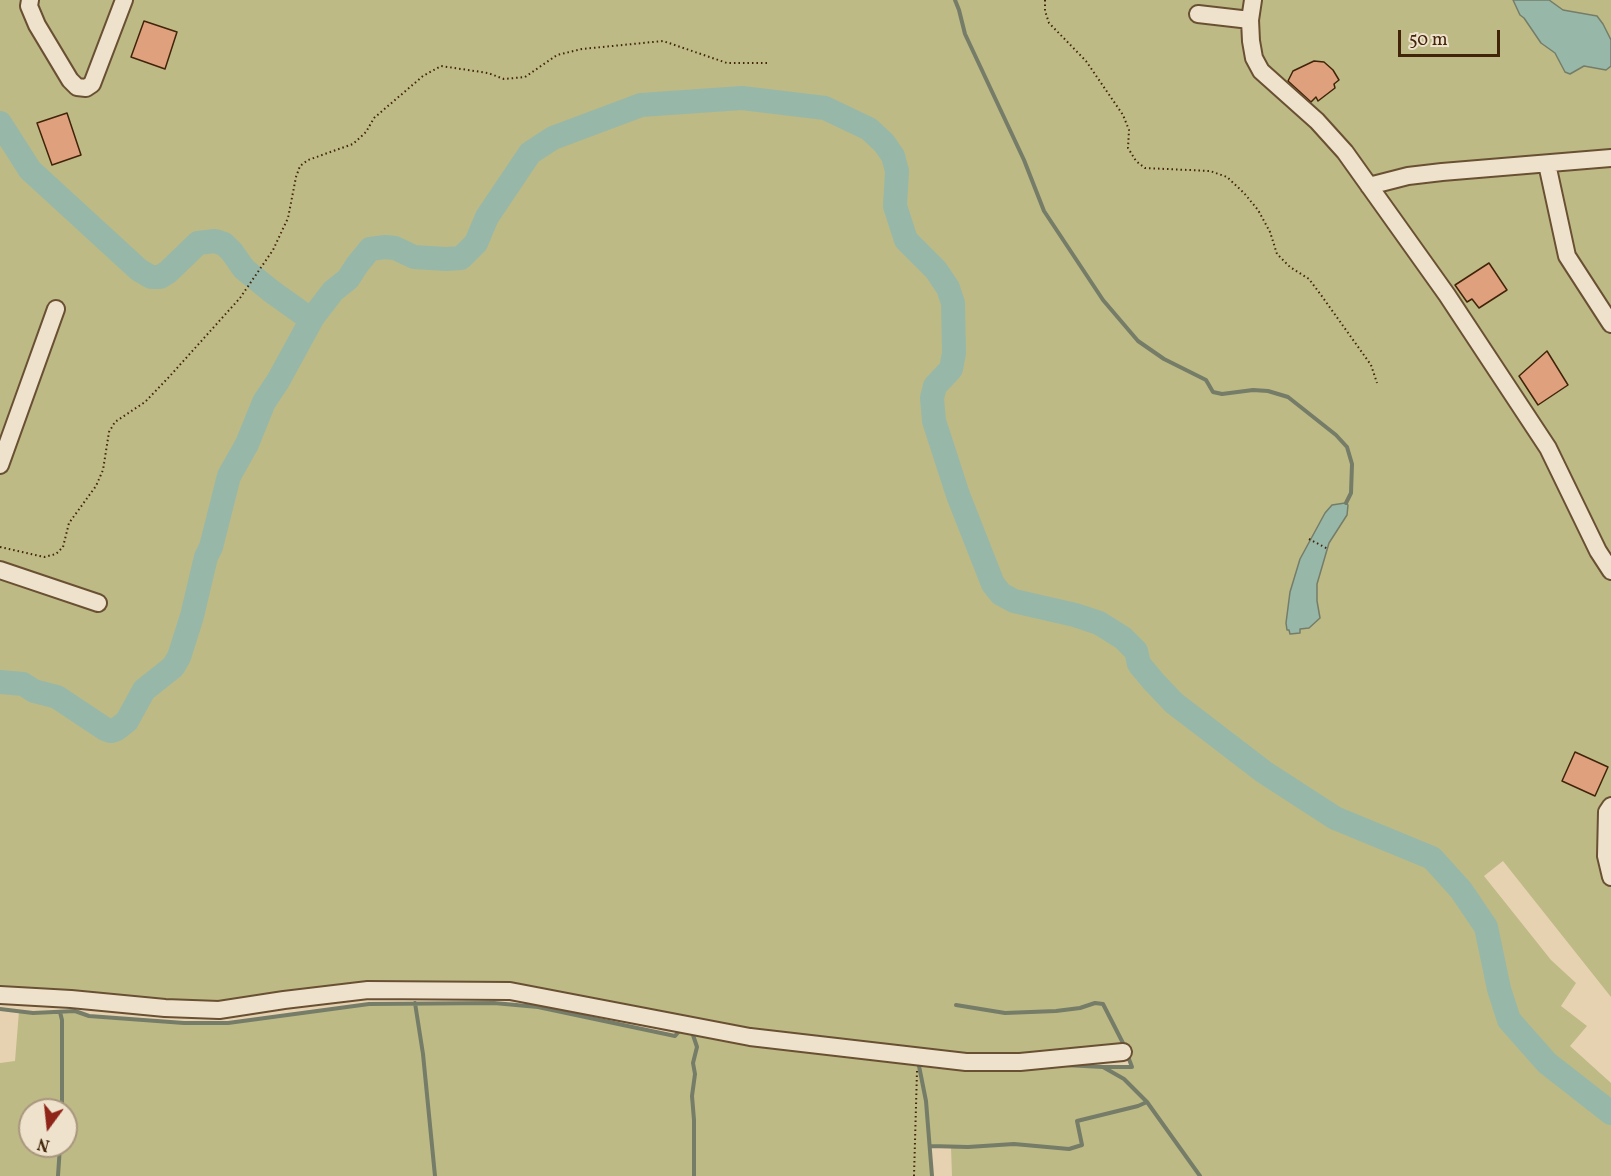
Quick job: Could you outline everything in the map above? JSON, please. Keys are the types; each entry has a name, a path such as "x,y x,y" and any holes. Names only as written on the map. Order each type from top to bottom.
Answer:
{"street":[{"path":"30,0 37,25 70,80 77,87 86,88 92,84 124,0"},
{"path":"1253,0 1250,20 1254,58 1261,71 1317,121 1345,152 1447,295 1548,448 1598,551 1611,571"},
{"path":"1198,14 1250,20"},
{"path":"1368,186 1408,176 1611,159"},
{"path":"1547,164 1567,256 1611,324"},
{"path":"1,456 56,309"},
{"path":"0,570 98,603"},
{"path":"1611,806 1607,812 1606,856 1611,877"},
{"path":"0,995 219,1010 369,990 510,991 750,1036 966,1062 1020,1062 1123,1052"}],"path":[{"path":"1045,0 1045,11 1049,23 1086,62 1123,115 1129,130 1128,148 1136,161 1145,168 1210,171 1227,177 1258,210 1270,232 1277,254 1290,267 1309,279 1321,295 1371,365 1377,382"},
{"path":"0,547 44,557 56,554 63,547 69,524 96,486 103,470 109,432 115,422 145,402 240,298 273,250 288,218 300,166 308,160 353,144 366,132 374,118 423,76 441,66 488,73 504,79 525,77 556,55 582,49 663,40 728,63 768,63"},
{"path":"1309,539 1328,549"},
{"path":"913,1055 918,1075 914,1176"}],"shaded area":[{"path":"0,0 1611,0 1611,997 1503,861 1484,876 1551,960 1576,983 1561,1006 1587,1026 1570,1046 1611,1083 1611,1176 952,1176 951,1147 931,1146 932,1176 0,1176 0,1063 15,1061 19,1011 33,1013 75,1011 89,1016 184,1023 228,1023 369,1004 494,1003 538,1007 674,1036 681,1029 691,1030 759,1045 884,1055 954,1066 1056,1064 1132,1067 1125,1048 981,1060 719,1027 539,992 480,985 392,985 202,1007 76,995 0,992"},
{"path":"1513,0 1549,0 1563,10 1597,16 1611,40 1611,66 1606,70 1584,66 1570,74 1565,72 1555,53 1541,43 1520,15"},
{"path":"1345,503 1348,505 1347,515 1329,543 1317,584 1320,618 1309,628 1300,629 1300,633 1290,634 1286,623 1290,592 1300,559 1325,513 1332,505"}],"building":[{"path":"144,21 177,32 165,69 131,57"},
{"path":"1314,61 1324,62 1339,80 1334,84 1335,88 1318,101 1316,97 1311,102 1288,81 1293,71"},
{"path":"67,113 81,155 52,165 37,123"},
{"path":"1489,263 1507,290 1479,308 1472,299 1467,302 1455,285"},
{"path":"1547,351 1568,385 1538,405 1519,376"},
{"path":"1575,752 1608,767 1595,796 1562,781"}],"waterway":[{"path":"955,0 965,34 1024,160 1044,211 1103,300 1138,341 1164,359 1206,380 1213,392 1222,394 1253,390 1268,391 1288,397 1336,435 1347,447 1352,464 1351,493 1346,503"},
{"path":"0,682 23,684 34,691 57,697 111,731 127,721 144,690 173,667 179,657 229,476 247,444 264,402 313,317 333,291 348,279 370,249 395,248 414,257 461,258 476,243 487,217 530,153 553,138 641,105 742,98 825,108 869,129 884,143 893,156 897,171 895,206 906,240 936,270 948,288 953,303 954,353 951,369 935,386 932,398 934,421 958,495 993,584 1001,594 1014,601 1099,623 1123,638 1136,651 1139,664 1174,703 1264,772 1335,818 1432,858 1461,890 1486,927 1499,989 1509,1020 1547,1063 1611,1113"},
{"path":"0,123 30,170 139,270 151,277 160,277 198,243 215,241 224,244 244,269 271,291 306,316 313,317"},
{"path":"415,1003 423,1054 435,1176"},
{"path":"0,1009 33,1013 75,1011 89,1016 184,1023 228,1023 369,1004 494,1003 538,1007 675,1036 680,1030"},
{"path":"956,1005 1005,1013 1056,1011 1080,1008 1095,1003 1103,1004 1125,1047"},
{"path":"60,1012 62,1020 62,1098"},
{"path":"692,1032 697,1047 693,1063 695,1074 692,1096 694,1176"},
{"path":"1103,1067 1132,1067 1127,1054"},
{"path":"918,1061 926,1101 932,1176"},
{"path":"1065,1065 1103,1067 1124,1079 1147,1102 1200,1176"},
{"path":"930,1146 968,1147 1014,1144 1069,1149 1082,1145 1077,1121 1147,1102"},
{"path":"58,1176 59,1158"}]}
